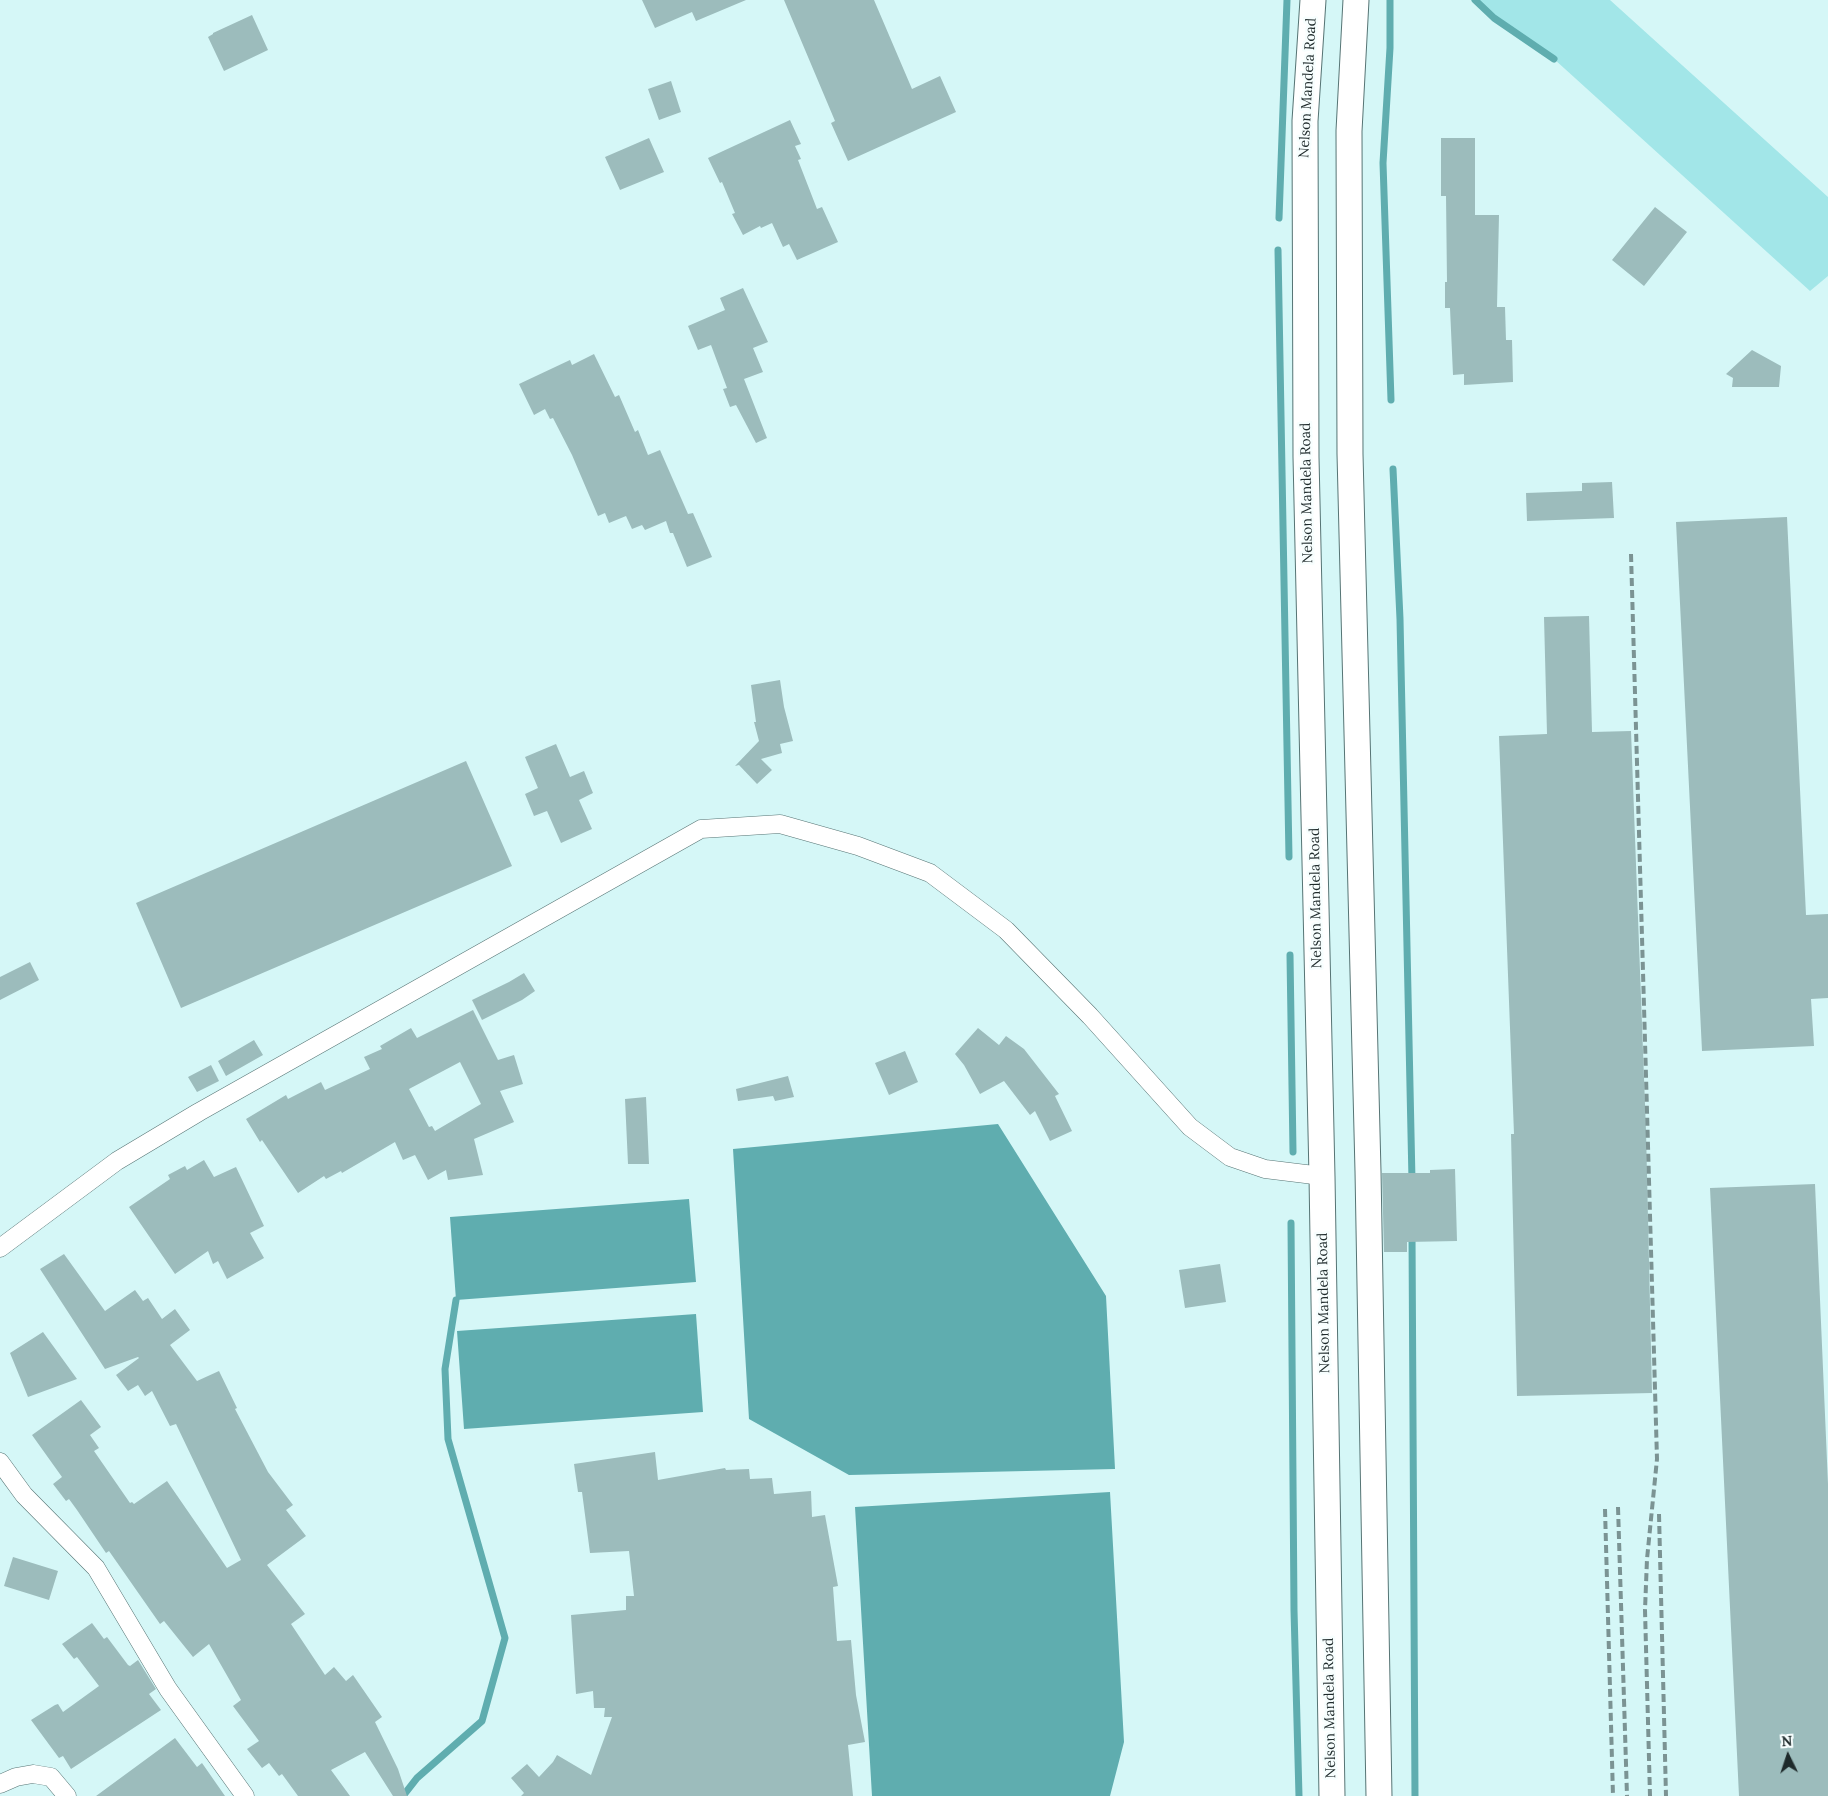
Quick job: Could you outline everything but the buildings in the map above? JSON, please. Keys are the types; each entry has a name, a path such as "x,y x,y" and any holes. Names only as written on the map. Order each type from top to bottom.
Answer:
{"main road":[{"name":"Nelson Mandela Road","path":"1313,0 1304,121 1306,457 1322,1176 1332,1796"},
{"path":"1356,0 1349,132 1350,454 1368,1171 1379,1796"}],"street":[{"path":"0,1248 117,1161 199,1112 701,829 780,824 858,846 930,873 1006,930 1090,1016 1190,1127 1230,1157 1265,1168 1322,1176"},
{"path":"0,1462 24,1496 96,1568 168,1689 245,1796"},
{"path":"0,1784 16,1777 32,1774 51,1778 67,1796"}],"shaded area":[{"path":"1471,0 1610,0 1828,197 1828,276 1810,291 1554,59"},
{"path":"998,1124 1106,1296 1115,1469 849,1475 749,1419 733,1149"},
{"path":"689,1199 696,1282 456,1300 450,1217"},
{"path":"696,1314 703,1412 464,1429 457,1331"},
{"path":"1110,1492 1124,1742 1110,1796 872,1796 855,1507"}],"waterway":[{"path":"1279,218 1287,0"},
{"path":"1390,0 1390,48 1383,163 1391,400"},
{"path":"1475,0 1494,18 1554,59"},
{"path":"1278,250 1289,857"},
{"path":"1393,469 1400,619 1412,1180"},
{"path":"1290,955 1293,1152"},
{"path":"1291,1223 1294,1610 1299,1796"},
{"path":"1412,1234 1415,1796"},
{"path":"403,1796 417,1778 482,1721 505,1638 448,1439 445,1369 456,1300"}],"railway":[{"path":"1631,554 1657,1459 1647,1559 1645,1610 1650,1796"},
{"path":"1618,1507 1627,1796"},
{"path":"1605,1509 1613,1796"},
{"path":"1659,1514 1666,1796"}]}
